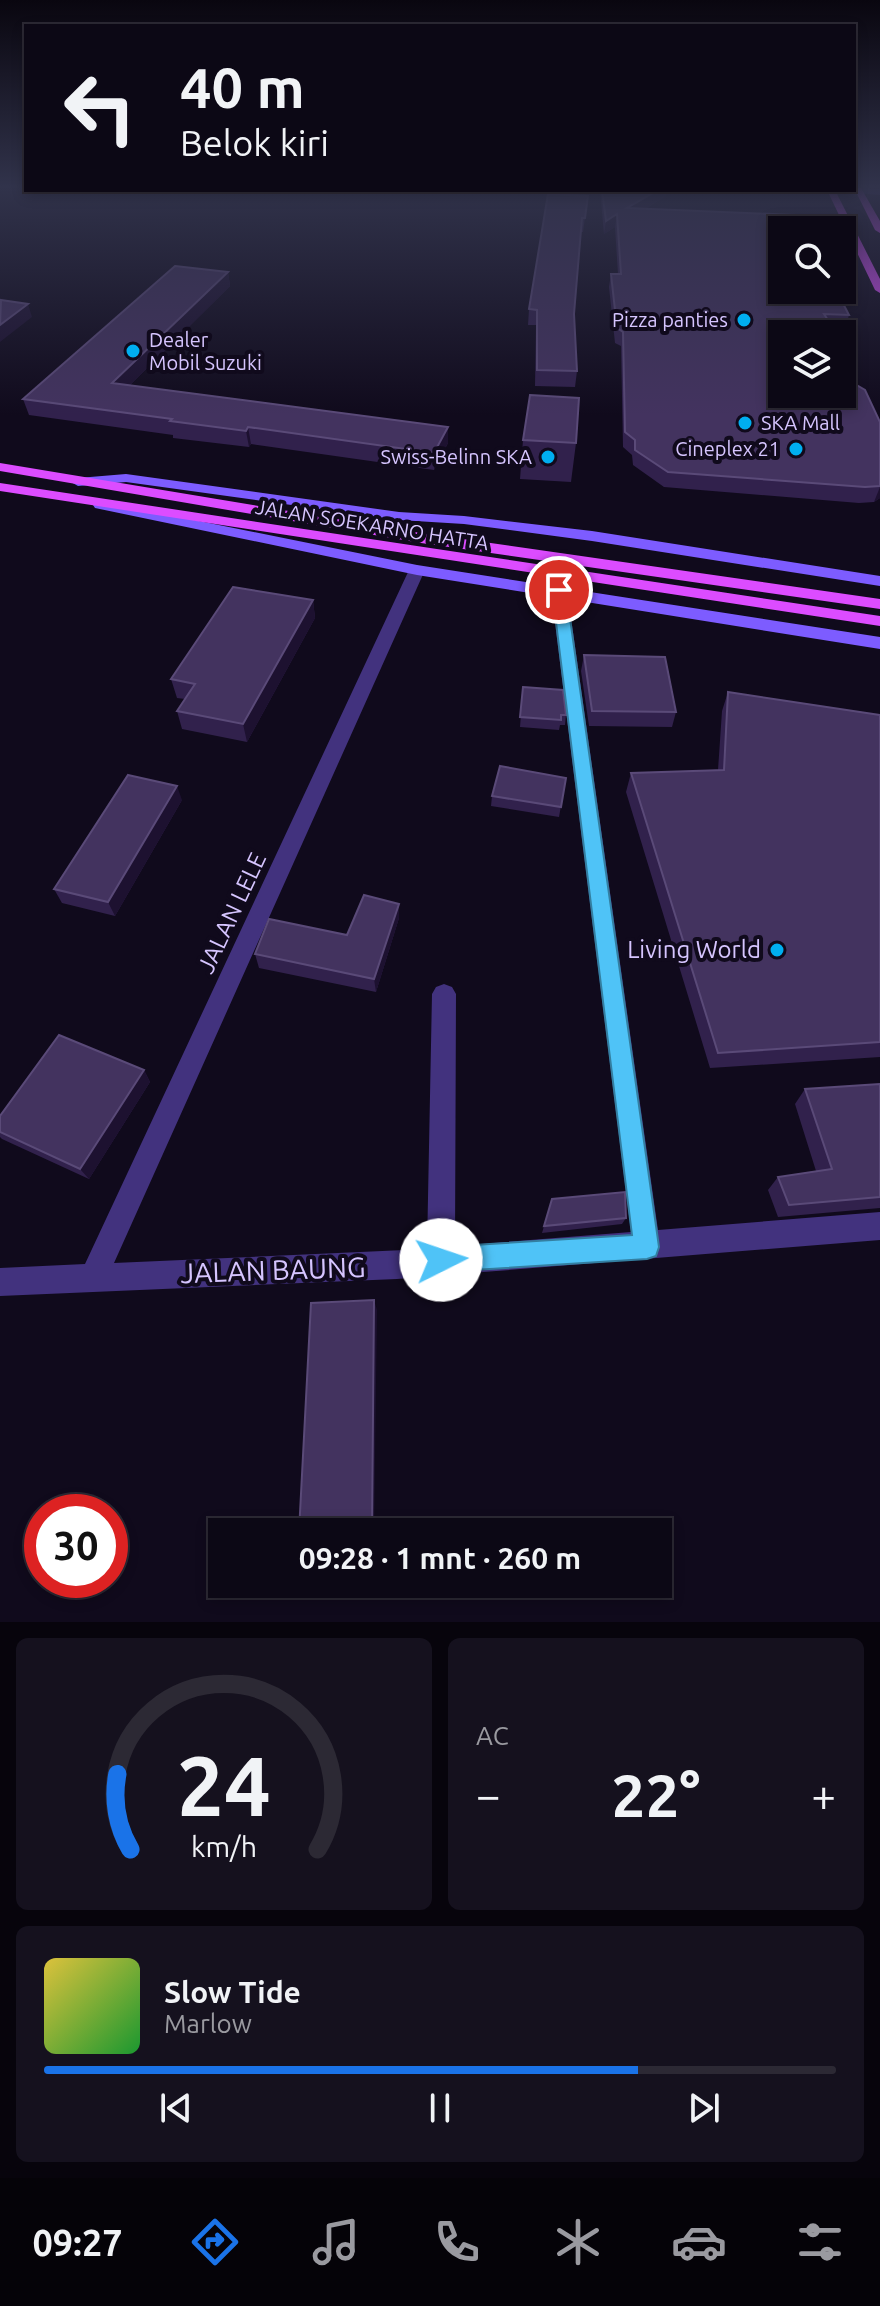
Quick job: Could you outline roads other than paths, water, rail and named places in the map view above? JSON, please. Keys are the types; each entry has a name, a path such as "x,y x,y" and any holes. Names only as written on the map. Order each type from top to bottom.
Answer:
{"main road":[{"path":"867,264 880,290"},
{"name":"JALAN SOEKARNO HATTA","path":"0,467 419,554 880,621"},
{"path":"0,487 40,493"},
{"name":"JALAN SOEKARNO HATTA","path":"419,554 880,604"}],"street":[{"name":"JALAN SOEKARNO HATTA","path":"78,482 126,478 370,513 464,520 880,581"},
{"path":"40,493 419,554 559,590 880,643"},
{"name":"JALAN LELE","path":"93,1278 419,554"},
{"path":"559,590 647,1247"},
{"path":"441,1260 444,994"},
{"name":"JALAN BAUNG","path":"0,1282 397,1265 880,1226"}],"place":[{"name":"Pizza panties","path":"744,320"},
{"name":"Dealer Mobil Suzuki","path":"133,351"},
{"name":"SKA Mall","path":"745,423"},
{"name":"Cineplex 21","path":"796,449"},
{"name":"Swiss-Belinn SKA","path":"548,457"},
{"name":"Living World","path":"777,950"}]}
